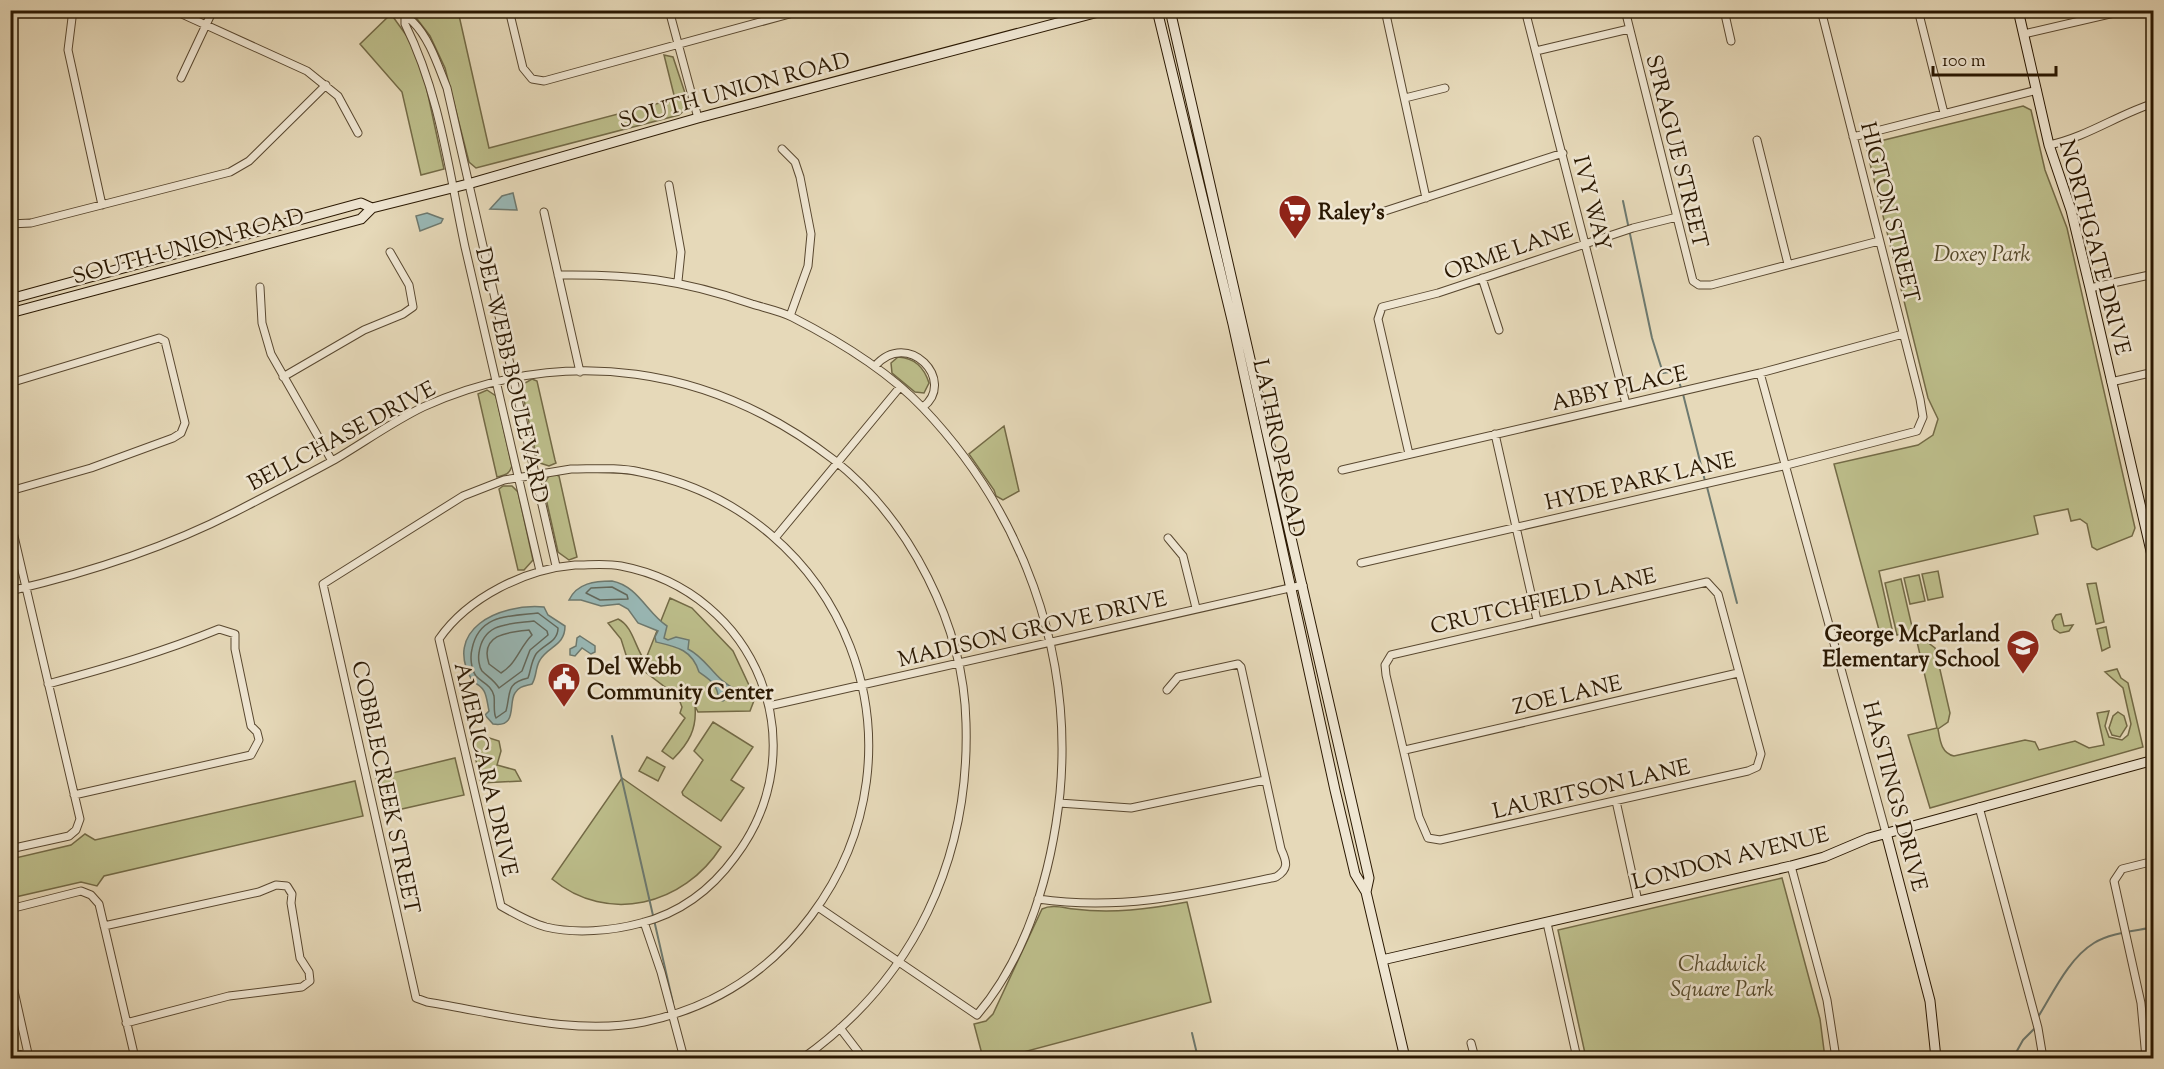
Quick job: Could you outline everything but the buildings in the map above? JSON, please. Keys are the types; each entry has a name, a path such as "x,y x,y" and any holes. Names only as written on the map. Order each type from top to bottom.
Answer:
{"street":[{"path":"73,10 68,50 102,205"},
{"path":"173,10 300,68 326,85 348,110 358,133"},
{"path":"181,78 213,10"},
{"name":"DEL WEBB BOULEVARD","path":"398,10 405,18 412,20 426,39 447,88 556,566"},
{"path":"509,10 523,68 532,79 544,81 804,10"},
{"path":"669,10 698,118"},
{"name":"SOUTH UNION ROAD","path":"10,312 361,219 372,208 468,184 698,118 1106,10"},
{"name":"LATHROP ROAD","path":"1158,10 1232,317 1289,588 1355,874 1366,892 1405,1059"},
{"name":"LATHROP ROAD","path":"1170,10 1242,314 1369,878 1366,892"},
{"path":"1385,10 1426,198"},
{"name":"IVY WAY","path":"1525,10 1626,404"},
{"name":"SPRAGUE STREET","path":"1624,10 1693,281 1699,285 1711,285 1788,264"},
{"path":"1724,10 1731,41"},
{"name":"HIGTON STREET","path":"1821,10 1920,399 1922,423"},
{"path":"1918,10 1944,113"},
{"name":"NORTHGATE DRIVE","path":"2018,10 2049,146 2071,210 2154,564"},
{"path":"2024,34 2127,10"},
{"name":"DEL WEBB BOULEVARD","path":"405,18 405,24 423,59 540,571"},
{"path":"1536,51 1629,28"},
{"path":"10,224 31,223 230,172 249,161 326,85"},
{"path":"1405,98 1445,88"},
{"path":"1853,137 2037,90"},
{"path":"2049,146 2081,136 2124,112 2154,103"},
{"path":"1757,140 1788,264 1879,241"},
{"path":"782,149 795,162 811,234 808,266 790,316"},
{"path":"1382,212 1563,153"},
{"path":"669,184 681,252 678,281"},
{"name":"SOUTH UNION ROAD","path":"10,299 361,203 372,208"},
{"path":"544,212 580,372"},
{"name":"ORME LANE","path":"1409,454 1378,312 1385,304 1438,293 1584,244 1677,217"},
{"path":"283,377 364,330 403,314 413,307 409,285 390,252"},
{"path":"2090,288 2154,274"},
{"path":"558,275 626,275 678,281 790,316 875,366 923,407 990,494 1018,544 1042,607 1050,640 1062,708 1063,759 1056,829 1038,899 1019,946 990,999 977,1016 961,1007 899,960 818,907"},
{"path":"1482,278 1499,330"},
{"path":"260,287 262,323 271,354 332,461"},
{"path":"1232,317 1242,314"},
{"name":"ABBY PLACE","path":"1342,470 1760,373 1903,334"},
{"path":"10,383 159,338 165,341 185,423 181,433 91,468 10,490"},
{"path":"875,366 882,358 894,353 909,353 920,359 930,369 934,380 932,399 923,407"},
{"name":"BELLCHASE DRIVE","path":"10,591 161,545 231,514 332,461 420,408 477,386 539,374 621,372 659,376 741,402 778,421 851,474 880,507 909,547 931,586 958,664 966,726 967,755 961,813 951,858 932,905 899,960 867,1003 803,1059"},
{"path":"2111,382 2154,372"},
{"name":"HASTINGS DRIVE","path":"1760,373 1930,1000 1936,1059"},
{"path":"775,538 900,387"},
{"name":"HYDE PARK LANE","path":"1361,563 1784,466 1905,435 1917,431 1922,423"},
{"path":"1495,434 1537,620"},
{"path":"518,477 571,469 640,472 702,491 729,505 775,538 804,568 827,599 843,627 862,686 869,724 870,751 865,797 858,829 844,864 818,907 795,938 750,977 724,994 673,1015"},
{"name":"COBBLECREEK STREET","path":"518,477 463,496 323,584 416,998 427,1002 572,1025 622,1024 673,1015"},
{"path":"10,519 80,819 76,830 69,836 10,849"},
{"path":"1168,538 1183,556 1196,608"},
{"path":"540,571 556,566 621,566 664,580 680,588 719,616 730,628 757,669 769,706 774,731 771,782 763,807 747,842 723,874 693,900 663,917 644,922 684,1059"},
{"name":"AMERICARA DRIVE","path":"540,571 488,594 439,639 501,906 546,927 606,929 644,922"},
{"name":"CRUTCHFIELD LANE","path":"1405,750 1386,675 1387,659 1401,651 1696,584 1710,583 1718,594 1738,674"},
{"name":"MADISON GROVE DRIVE","path":"769,706 958,664 1050,640 1303,585"},
{"path":"48,684 125,664 188,643 219,629 235,634 235,650 251,726 257,732 259,740 251,754 74,795"},
{"path":"1038,899 1116,904 1161,901 1276,878 1285,871 1287,865 1265,780 1242,671 1238,664 1178,677 1167,690"},
{"name":"LAURITSON LANE","path":"1405,750 1422,828 1432,840 1616,801 1754,769 1760,761 1761,754 1738,674"},
{"name":"ZOE LANE","path":"1405,750 1738,674"},
{"name":"LONDON AVENUE","path":"1382,960 1791,866 1886,833 2154,760"},
{"path":"1059,803 1131,808 1265,780"},
{"path":"1616,801 1638,901"},
{"path":"1979,807 2038,1028 2043,1059"},
{"path":"2146,1059 2141,1003 2114,881 2122,869 2150,861"},
{"path":"1791,866 1827,1000 1836,1059"},
{"path":"104,926 259,892 276,885 287,886 292,894 291,903 300,958 309,972 309,981 302,987 229,996 126,1023"},
{"path":"10,909 81,891 91,895 99,904 135,1059"},
{"path":"1547,923 1577,1059"},
{"path":"10,973 28,1056 10,1057"},
{"path":"840,1028 863,1059"},
{"path":"1471,1043 1475,1059"}],"green space":[{"path":"411,11 458,11 489,148 675,99 664,55 673,57 687,99 687,108 679,115 476,168 469,162 445,68 430,36"},
{"path":"391,14 414,46 422,67 444,169 421,175 402,92 360,44"},
{"name":"Doxey Park","path":"2023,106 2031,110 2045,170 2067,228 2135,528 2132,536 2097,550 2092,547 2087,524 2080,519 2071,521 2068,509 2034,516 2038,534 1879,571 1894,638 1882,641 1834,464 1918,445 1933,435 1938,419 1928,398 1866,147 1872,143"},
{"path":"898,357 914,361 924,372 929,383 924,393 915,392 892,373 891,363"},
{"path":"532,379 537,381 556,463 549,466 540,463 537,459 522,391 525,383"},
{"path":"487,390 496,396 512,466 508,473 497,477 478,394"},
{"path":"1004,426 1019,491 1003,500 996,496 969,454"},
{"path":"554,474 559,476 577,557 569,560 558,552 543,485 549,476"},
{"path":"503,486 512,486 518,492 533,560 524,570 518,570 499,489"},
{"path":"1938,571 1943,597 1928,600 1922,574"},
{"path":"1919,575 1925,601 1910,604 1904,578"},
{"path":"1901,579 1913,631 1897,635 1885,583"},
{"path":"2096,583 2104,622 2096,624 2087,584"},
{"path":"670,598 692,608 733,651 755,698 750,711 698,712 695,706 695,722 691,735 673,759 662,751 685,718 680,713 682,707 678,697 627,658 621,639 608,623 618,619 623,622 645,661"},
{"path":"2061,614 2064,626 2073,625 2069,631 2060,633 2054,629 2052,621 2056,615"},
{"path":"2106,627 2110,647 2102,651 2097,629"},
{"path":"1915,633 1935,648 1950,713 1948,722 1938,729 1942,746 1946,752 1954,756 2025,740 2035,742 2039,750 2075,741 2089,748 2104,745 2097,713 2109,711 2105,726 2109,737 2122,740 2128,735 2131,724 2123,688 2105,672 2117,669 2121,678 2128,683 2143,747 1930,808 1908,735 1937,728"},
{"path":"2118,712 2124,716 2127,726 2120,737 2112,735 2109,728 2113,716"},
{"path":"713,722 753,747 731,780 744,788 721,821 683,795 682,792 703,760 694,751"},
{"path":"483,736 499,741 501,751 497,765 515,770 521,781 481,783 471,738"},
{"path":"647,757 665,767 658,781 639,771"},
{"path":"455,758 464,795 384,813 376,777"},
{"path":"622,778 721,847 705,867 687,883 666,895 644,902 620,904 597,902 574,893 552,879"},
{"path":"355,781 363,816 104,876 97,886 81,882 11,898 11,859 71,845 85,834 95,840"},
{"name":"Chadwick Square Park","path":"1782,878 1820,1019 1825,1058 1586,1058 1558,930"},
{"path":"1187,902 1211,1002 1001,1058 983,1058 974,1024 986,1021 993,1014 1042,909 1054,907 1116,911"}],"water":[{"path":"513,193 517,210 490,209 502,196"},
{"path":"427,213 443,219 441,223 420,231 416,216"},
{"path":"612,581 629,588 667,626 664,638 668,640 676,637 689,640 688,649 701,658 722,681 737,690 723,701 719,700 715,686 699,672 688,654 656,642 655,637 658,631 638,623 628,609 619,604 601,606 581,600 569,600 572,594 582,587"},
{"path":"527,607 544,607 548,615 565,626 562,638 543,655 532,684 520,688 515,693 509,719 501,724 493,724 485,715 489,711 485,694 481,687 473,682 465,664 464,648 470,634 493,615"},
{"path":"580,636 595,646 595,652 591,654 582,648 575,656 570,655 570,649 576,646 577,638"}],"waterway":[{"path":"1623,201 1652,338 1663,373 1676,371 1681,388"},
{"path":"1683,394 1705,481"},
{"path":"1707,487 1737,603"},
{"path":"612,736 673,1003"},
{"path":"2038,1017 2069,967 2094,943 2107,937 2154,927"},
{"path":"2013,1058 2023,1040 2036,1027"},
{"path":"1192,1033 1198,1058"}],"place":[{"name":"Raley's","path":"1295,240"},
{"name":"George McParland Elementary School","path":"2023,675"},
{"name":"Del Webb Community Center","path":"564,708"}]}
